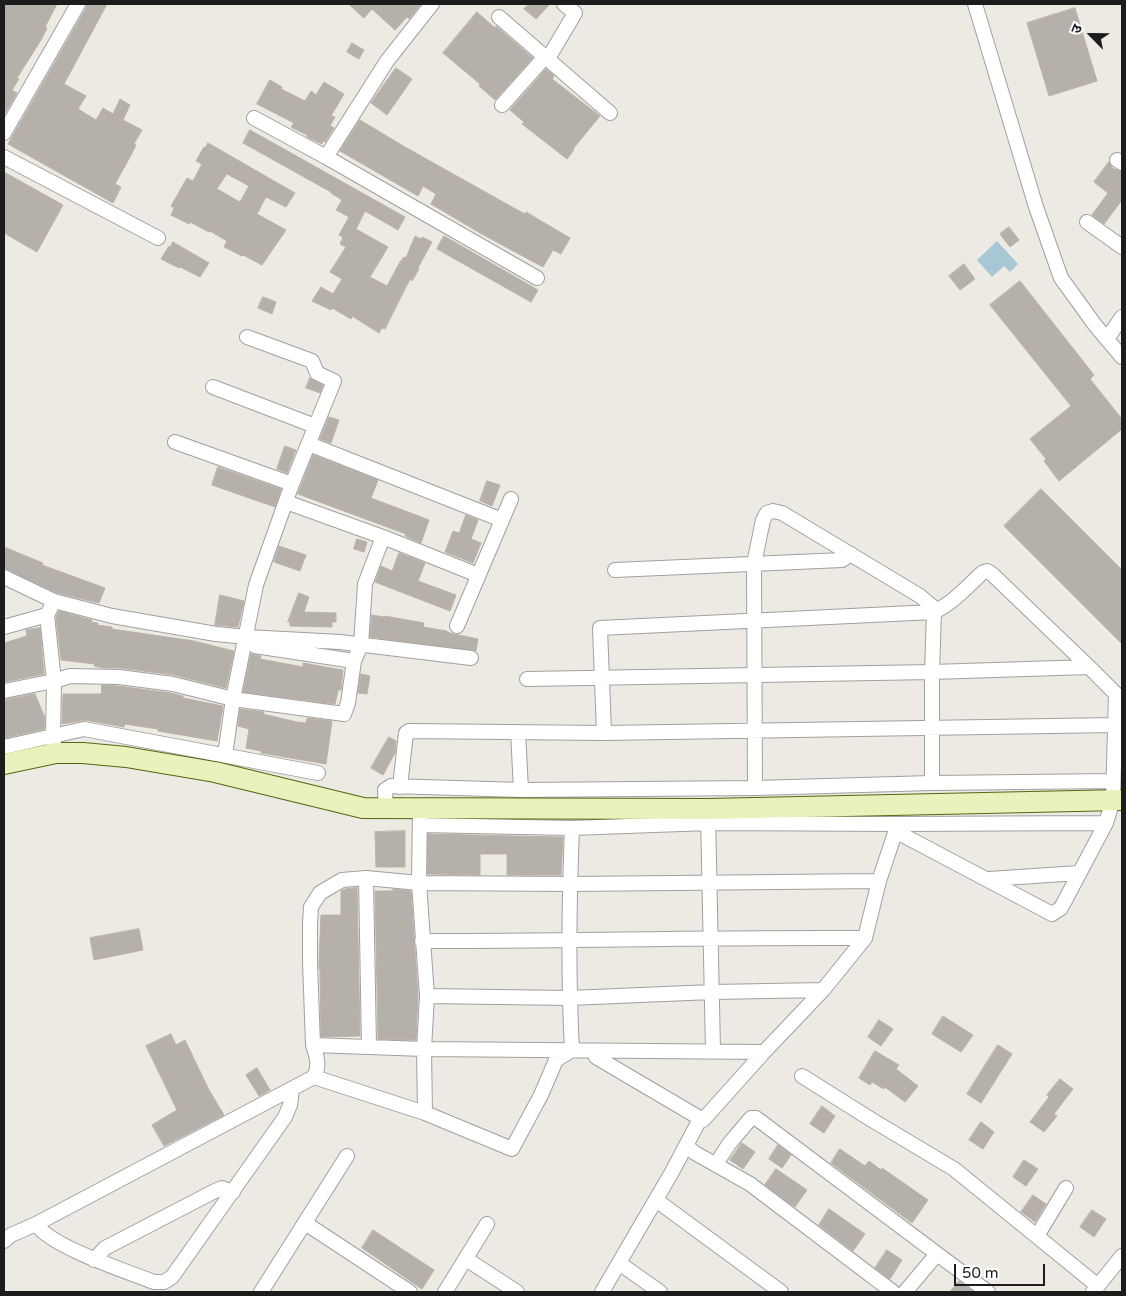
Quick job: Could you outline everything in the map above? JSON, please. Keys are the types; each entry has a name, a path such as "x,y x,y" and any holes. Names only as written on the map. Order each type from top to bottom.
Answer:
{"street":[{"path":"4,133 78,4"},
{"path":"326,157 387,61 432,4"},
{"path":"502,105 544,58 549,57 575,13 564,4"},
{"path":"975,4 1036,207 1061,278 1122,358"},
{"path":"499,17 544,58 610,113"},
{"path":"254,118 326,157 536,278"},
{"path":"4,157 158,238"},
{"path":"1087,222 1122,247"},
{"path":"1107,339 1122,317"},
{"path":"225,755 233,698 256,585 292,484 334,381 317,373 312,361 247,337"},
{"path":"213,387 316,426"},
{"path":"175,442 292,484"},
{"path":"309,444 502,520"},
{"path":"457,626 510,499"},
{"path":"286,502 383,537 478,576"},
{"path":"755,788 754,564 763,520 767,513 773,511 782,513 929,602 934,612 932,783"},
{"path":"4,691 70,676 119,677 173,684 233,698 344,714 348,703 354,661 361,645 364,584 383,537"},
{"path":"616,570 842,560 851,554"},
{"path":"604,733 600,628 934,612 944,608 982,573 987,571 1116,694 1116,794 1106,823 1061,908 1052,914 897,827"},
{"path":"4,578 54,601 112,616 354,661"},
{"path":"54,601 47,615 54,681 54,744"},
{"path":"4,627 47,615"},
{"path":"246,641 340,642 471,658"},
{"path":"527,679 932,672 1089,667"},
{"path":"400,787 406,733 409,731 604,733 1115,725"},
{"path":"4,764 54,744 84,729 318,772"},
{"path":"518,732 521,790"},
{"path":"4,746 54,744 82,753 126,757 215,772 363,808 386,808 420,817 572,828 708,816 1116,794"},
{"path":"386,808 385,790 391,786 521,790 755,788 932,783 1116,794"},
{"path":"708,816 713,1051"},
{"path":"420,817 708,816 897,827 1106,823"},
{"path":"420,817 419,883 427,996 424,1049 425,1113"},
{"path":"594,1051 596,1057 703,1120 823,990 865,938 879,881 897,827"},
{"path":"572,828 569,998 572,1050"},
{"path":"988,879 1079,873"},
{"path":"4,1241 12,1235 314,1077 318,1069 313,1045 310,962 311,907 320,892 332,884 349,878 419,883 570,884 879,881"},
{"path":"366,878 369,1047"},
{"path":"422,941 570,941 711,937 865,938"},
{"path":"427,996 569,998 823,990"},
{"path":"313,1045 424,1049 764,1052"},
{"path":"314,1077 425,1113 512,1149 541,1095 556,1060 572,1050"},
{"path":"802,1076 954,1169 1037,1236 1095,1289 1122,1256"},
{"path":"36,1224 45,1235 94,1260 154,1282 164,1282 172,1277 284,1117 290,1105 292,1090"},
{"path":"716,1164 751,1118 756,1118 988,1292"},
{"path":"602,1292 656,1200 700,1119"},
{"path":"686,1146 694,1153 750,1184 893,1292"},
{"path":"267,1290 305,1223 347,1156"},
{"path":"94,1260 105,1248 213,1192 222,1188 233,1192"},
{"path":"1037,1236 1066,1188"},
{"path":"656,1200 781,1292"},
{"path":"305,1223 410,1292"},
{"path":"445,1292 487,1224"},
{"path":"905,1292 937,1254"},
{"path":"466,1259 517,1292"},
{"path":"620,1263 660,1292"}],"water":[{"path":"997,241 1018,264 1010,272 1004,266 992,277 977,260"}],"building":[{"path":"4,4 57,4 45,27 47,28 41,40 17,78 19,79 12,90 17,93 4,115"},
{"path":"87,4 107,4 64,84 86,96 78,109 96,120 103,108 113,114 120,99 130,105 123,120 142,130 115,184 121,187 113,203 8,144"},
{"path":"349,4 421,4 409,19 407,17 395,30 372,9 364,18"},
{"path":"529,4 550,4 536,19 524,9"},
{"path":"1075,8 1097,81 1049,96 1027,23"},
{"path":"477,12 533,58 495,100 479,86 480,84 443,53"},
{"path":"352,43 364,50 359,59 347,52"},
{"path":"396,68 412,79 387,115 371,103"},
{"path":"546,69 554,76 552,79 600,116 567,159 522,124 524,122 510,110"},
{"path":"270,80 282,87 281,89 305,101 311,91 316,95 324,82 344,94 331,116 335,117 330,126 334,128 325,142 323,141 322,144 307,137 307,135 291,127 294,123 257,104"},
{"path":"360,120 570,238 561,254 553,250 543,267 431,204 436,194 423,186 418,196 340,151"},
{"path":"250,130 405,217 398,230 365,211 356,229 388,247 370,277 387,286 400,262 404,257 406,258 415,236 432,242 412,281 410,279 385,329 382,328 379,333 352,316 351,319 332,308 331,310 312,301 321,287 333,294 342,279 330,272 346,247 340,244 343,237 339,235 349,217 336,210 342,200 243,143"},
{"path":"208,143 295,193 286,207 266,197 257,214 286,230 262,265 224,247 227,241 210,231 171,215 174,208 171,206 187,178 193,181 202,164 196,161","holes":["227,174 249,186 240,202 217,189"]},
{"path":"1109,162 1112,168 1122,172 1122,200 1104,224 1092,215 1108,193 1094,182"},
{"path":"4,172 63,205 37,252 4,233"},
{"path":"1009,227 1019,240 1010,247 1000,234"},
{"path":"444,236 538,290 531,302 437,249"},
{"path":"173,242 209,263 200,277 161,259"},
{"path":"964,264 975,279 960,290 949,276"},
{"path":"1020,281 1094,375 1090,379 1122,419 1122,429 1059,481 1044,461 1046,459 1030,439 1071,406 990,305"},
{"path":"263,297 276,302 272,314 258,308"},
{"path":"310,378 323,385 320,393 306,388"},
{"path":"329,417 339,420 331,443 320,439"},
{"path":"285,446 296,450 287,473 277,469"},
{"path":"313,455 378,480 371,498 429,520 421,543 405,536 406,534 298,494"},
{"path":"218,467 281,489 275,507 212,485"},
{"path":"487,481 500,485 492,506 480,501"},
{"path":"1041,489 1122,570 1122,644 1004,526"},
{"path":"466,515 478,520 471,539 481,543 473,563 445,552 453,531 459,533"},
{"path":"357,539 367,542 364,552 354,549"},
{"path":"279,546 306,555 300,571 274,562"},
{"path":"4,547 43,563 42,565 105,588 99,603 57,593 4,568"},
{"path":"399,553 425,563 418,581 456,595 450,611 375,582 381,566 392,571"},
{"path":"299,593 309,597 304,612 336,613 336,622 332,622 332,627 290,626 290,622 288,622"},
{"path":"220,595 244,601 238,627 215,625"},
{"path":"59,611 92,620 91,622 98,623 97,625 112,627 112,629 194,641 234,651 226,688 174,675 120,668 104,668 94,666 95,664 61,660 56,617"},
{"path":"372,615 424,623 423,627 478,639 476,651 370,637"},
{"path":"40,628 44,674 4,682 4,643 27,636 26,630"},
{"path":"251,654 261,656 260,659 303,667 303,663 343,670 341,690 338,690 335,704 243,692"},
{"path":"361,674 370,676 367,694 358,693"},
{"path":"102,685 171,693 183,696 183,698 223,706 217,741 125,724 124,727 85,720 62,724 63,694 101,694"},
{"path":"35,694 45,718 44,729 5,738 4,700"},
{"path":"240,709 264,712 263,714 297,722 306,723 307,718 332,721 326,764 261,753 261,751 246,748 249,729 238,726"},
{"path":"389,737 396,741 395,753 383,775 371,768"},
{"path":"405,831 405,867 376,867 375,832"},
{"path":"428,834 563,837 561,875 507,875 507,854 480,854 480,875 428,874"},
{"path":"357,888 360,1036 321,1037 319,962 321,915 341,915 341,891"},
{"path":"393,889 411,891 418,996 416,1040 378,1039 375,891 393,891"},
{"path":"139,929 143,950 94,960 90,938"},
{"path":"943,1016 973,1035 961,1052 932,1034"},
{"path":"879,1020 893,1029 881,1046 868,1037"},
{"path":"171,1034 176,1045 185,1040 209,1090 224,1115 164,1146 152,1125 177,1110 146,1046"},
{"path":"998,1045 1012,1054 981,1103 967,1094"},
{"path":"875,1051 899,1065 896,1069 918,1086 905,1102 885,1087 884,1089 872,1082 870,1085 859,1078"},
{"path":"257,1068 270,1090 259,1096 246,1075"},
{"path":"1060,1079 1073,1089 1054,1114 1057,1116 1044,1132 1030,1122 1049,1097 1047,1095"},
{"path":"822,1106 835,1116 824,1133 810,1124"},
{"path":"981,1122 994,1132 983,1149 969,1140"},
{"path":"742,1143 755,1152 743,1169 730,1160"},
{"path":"778,1145 791,1155 782,1168 769,1159"},
{"path":"840,1149 865,1166 869,1161 881,1170 882,1168 928,1200 912,1223 831,1163"},
{"path":"1024,1160 1038,1169 1026,1186 1013,1177"},
{"path":"776,1169 807,1190 795,1207 765,1185"},
{"path":"1033,1195 1046,1204 1035,1222 1021,1212"},
{"path":"829,1209 865,1234 853,1251 819,1225"},
{"path":"1092,1210 1106,1219 1094,1237 1080,1227"},
{"path":"373,1230 434,1270 422,1289 362,1248"},
{"path":"887,1250 902,1260 890,1279 875,1268"},
{"path":"959,1281 974,1292 950,1292"}]}
